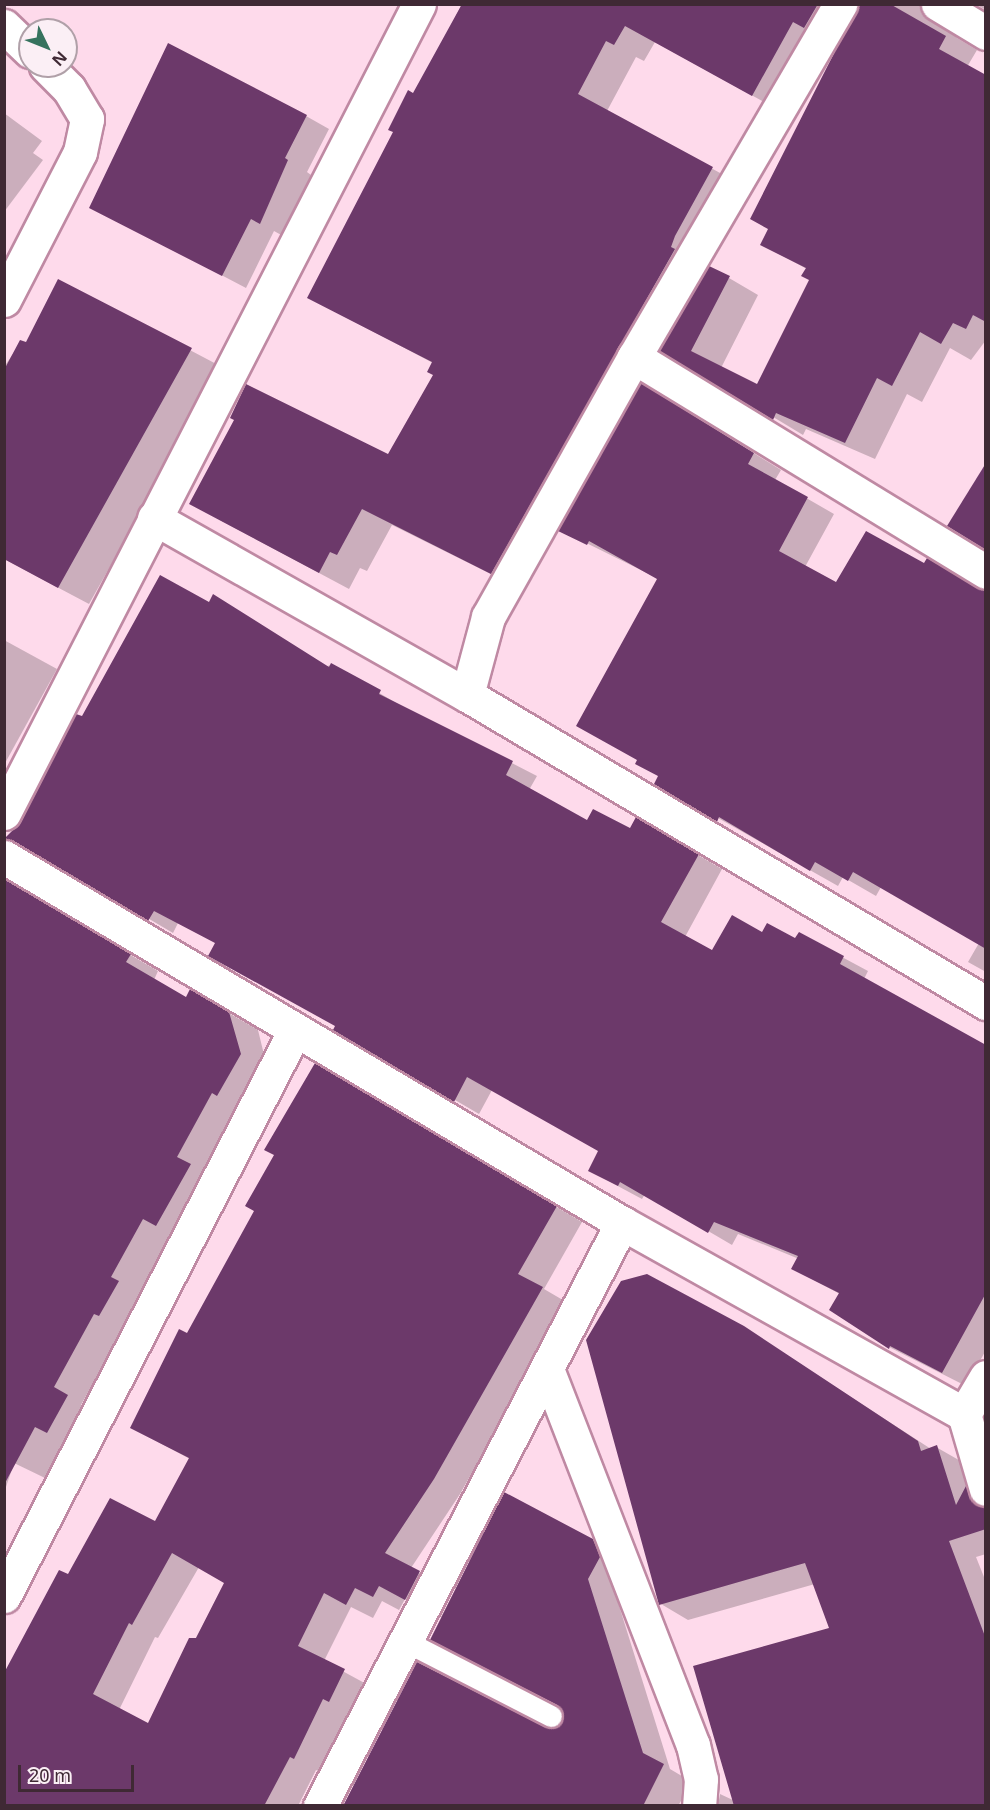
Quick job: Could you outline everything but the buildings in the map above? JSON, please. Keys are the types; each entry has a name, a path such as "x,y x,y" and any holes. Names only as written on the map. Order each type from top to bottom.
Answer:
{"street":[{"path":"4,813 419,4"},
{"path":"466,695 488,617 634,357 840,4"},
{"path":"938,4 986,33"},
{"path":"4,26 18,39"},
{"path":"4,300 80,152 87,119 69,88 58,78"},
{"path":"634,357 986,572"},
{"path":"154,519 466,695 986,1003"},
{"path":"4,857 622,1223 964,1414 986,1489"},
{"path":"4,1596 295,1030"},
{"path":"320,1806 622,1223"},
{"path":"547,1369 693,1745 701,1779 699,1806"},
{"path":"964,1414 986,1377"}],"lane":[{"path":"405,1641 551,1716"}]}
